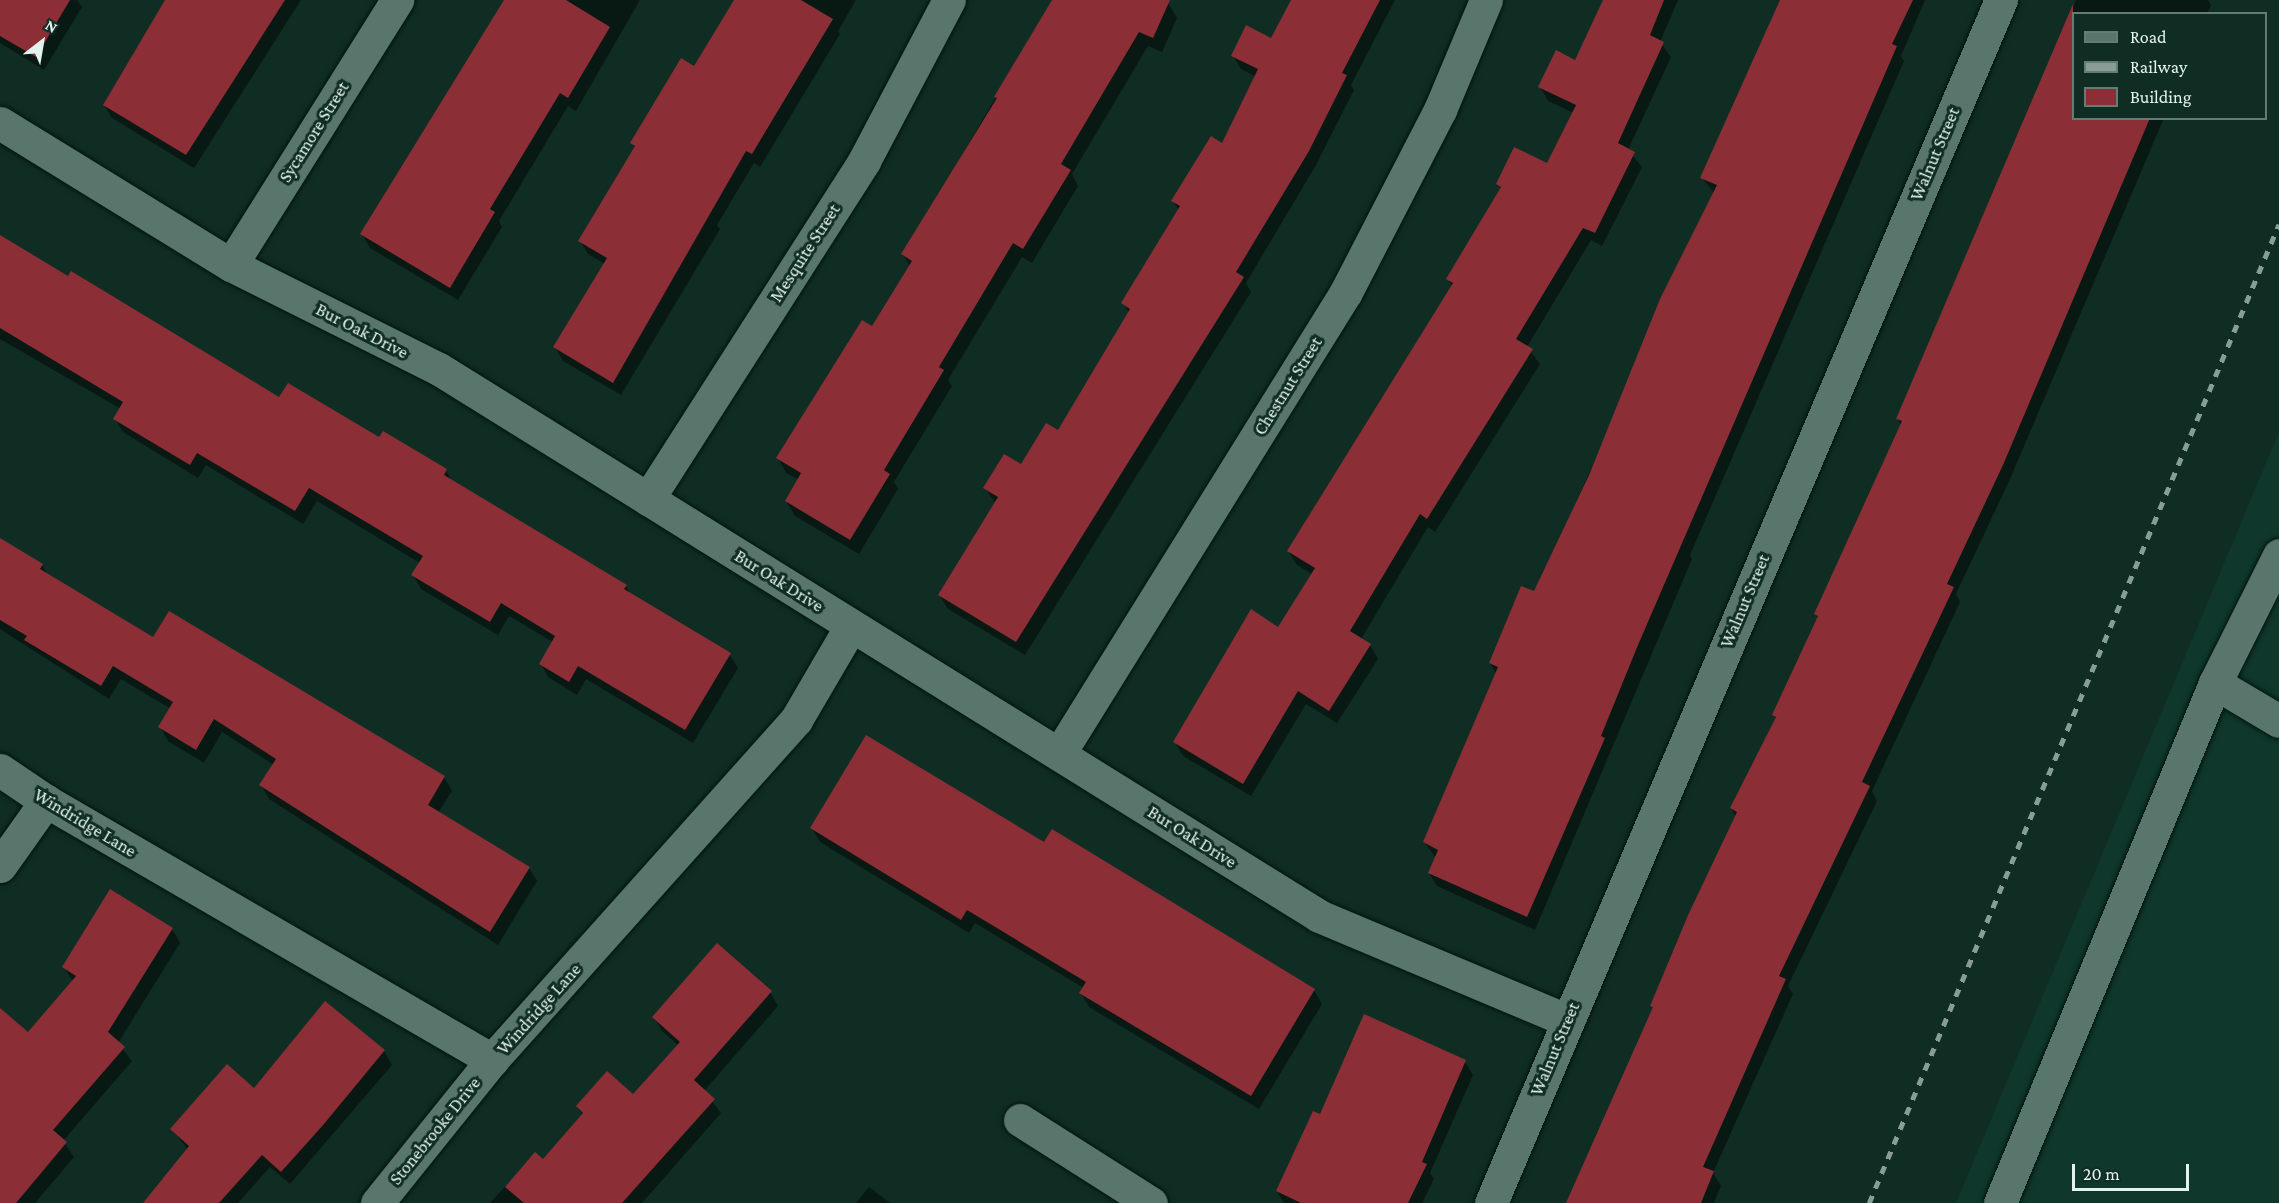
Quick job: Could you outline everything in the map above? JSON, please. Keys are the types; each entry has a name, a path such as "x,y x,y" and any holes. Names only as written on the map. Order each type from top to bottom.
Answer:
{"street":[{"name":"Sycamore Street","path":"231,265 397,0"},
{"name":"Mesquite Street","path":"648,499 864,161 949,0"},
{"name":"Chestnut Street","path":"1059,754 1346,292 1440,110 1486,0"},
{"name":"Walnut Street","path":"1491,1203 2001,0"},
{"name":"Bur Oak Drive","path":"0,123 231,265 439,369 1319,916 1567,1020"},
{"path":"2005,1202 2215,683 2279,555"},
{"name":"Windridge Lane","path":"0,770 46,801 492,1060 704,827 796,720 851,626"},
{"path":"2215,683 2279,721"},
{"path":"0,866 46,801"},
{"name":"Stonebrooke Drive","path":"377,1203 492,1060"},
{"path":"1020,1120 1151,1203"}],"shaded area":[{"path":"2279,432 2279,1203 1956,1203"}],"building":[{"path":"0,0 70,0 36,57 0,36"},
{"path":"165,0 285,0 186,155 103,105"},
{"path":"504,0 566,0 610,27 568,98 560,93 490,209 495,212 450,288 360,234"},
{"path":"734,0 801,0 833,19 752,154 746,151 613,383 553,347 607,258 578,241 635,146 630,143 681,58 694,66"},
{"path":"1052,0 1170,0 1153,38 1139,32 1061,164 1071,170 1023,249 1013,243 939,367 944,370 884,470 890,474 850,540 785,501 801,473 776,458 862,320 872,326 912,261 901,254 997,98 994,97"},
{"path":"1291,0 1380,0 1342,73 1347,75 1309,151 1236,272 1244,277 1016,642 938,595 998,497 983,488 1004,454 1021,464 1046,423 1058,430 1130,309 1121,303 1180,206 1171,201 1211,136 1222,143 1258,69 1231,56 1246,25 1271,38"},
{"path":"1603,0 1664,0 1650,35 1664,42 1618,143 1635,152 1595,233 1583,228 1516,339 1533,349 1427,519 1420,514 1350,631 1371,644 1329,711 1298,691 1243,784 1173,742 1251,609 1278,627 1315,568 1287,551 1453,283 1446,279 1501,187 1496,184 1514,147 1547,163 1576,105 1538,87 1556,50 1575,60"},
{"path":"1780,0 1913,0 1892,44 1897,46 1638,645 1601,736 1605,738 1527,917 1428,873 1438,850 1423,842 1498,667 1489,663 1521,586 1534,591 1589,475 1660,299 1717,185 1700,178"},
{"path":"2073,4 2072,120 2149,120 2003,465 1947,584 1954,587 1862,782 1870,786 1779,976 1786,979 1703,1167 1714,1171 1701,1203 1566,1203 1653,1007 1650,1006 1689,913 1737,812 1730,808 1776,717 1772,715 1818,616 1814,614 1902,421 1896,419"},
{"path":"0,235 68,276 71,271 279,397 288,383 379,437 383,431 447,469 444,475 627,585 624,589 731,653 685,730 578,666 569,682 539,664 555,636 501,603 490,622 411,575 423,556 309,488 295,511 197,453 190,465 113,419 123,402 0,328"},
{"path":"0,538 43,564 40,569 153,637 169,611 445,776 428,805 530,867 490,932 259,785 276,759 214,719 196,750 158,727 173,702 113,666 101,686 24,640 27,636 0,620"},
{"path":"866,735 1044,842 1052,829 1315,989 1251,1096 1079,993 1086,982 967,910 961,920 810,828"},
{"path":"110,889 173,928 108,1032 125,1047 53,1130 67,1142 16,1203 0,1203 0,1008 28,1032 76,976 62,967"},
{"path":"717,943 772,991 694,1080 715,1099 622,1203 524,1203 505,1187 535,1152 543,1159 583,1113 576,1106 607,1071 633,1094 680,1042 652,1017"},
{"path":"325,1001 385,1050 281,1172 262,1155 219,1203 143,1203 189,1146 170,1129 227,1064 254,1088"},
{"path":"1364,1014 1466,1060 1422,1162 1427,1164 1408,1203 1301,1203 1276,1191 1313,1111 1320,1114"}],"railway":[{"path":"1869,1203 2279,224"}]}
